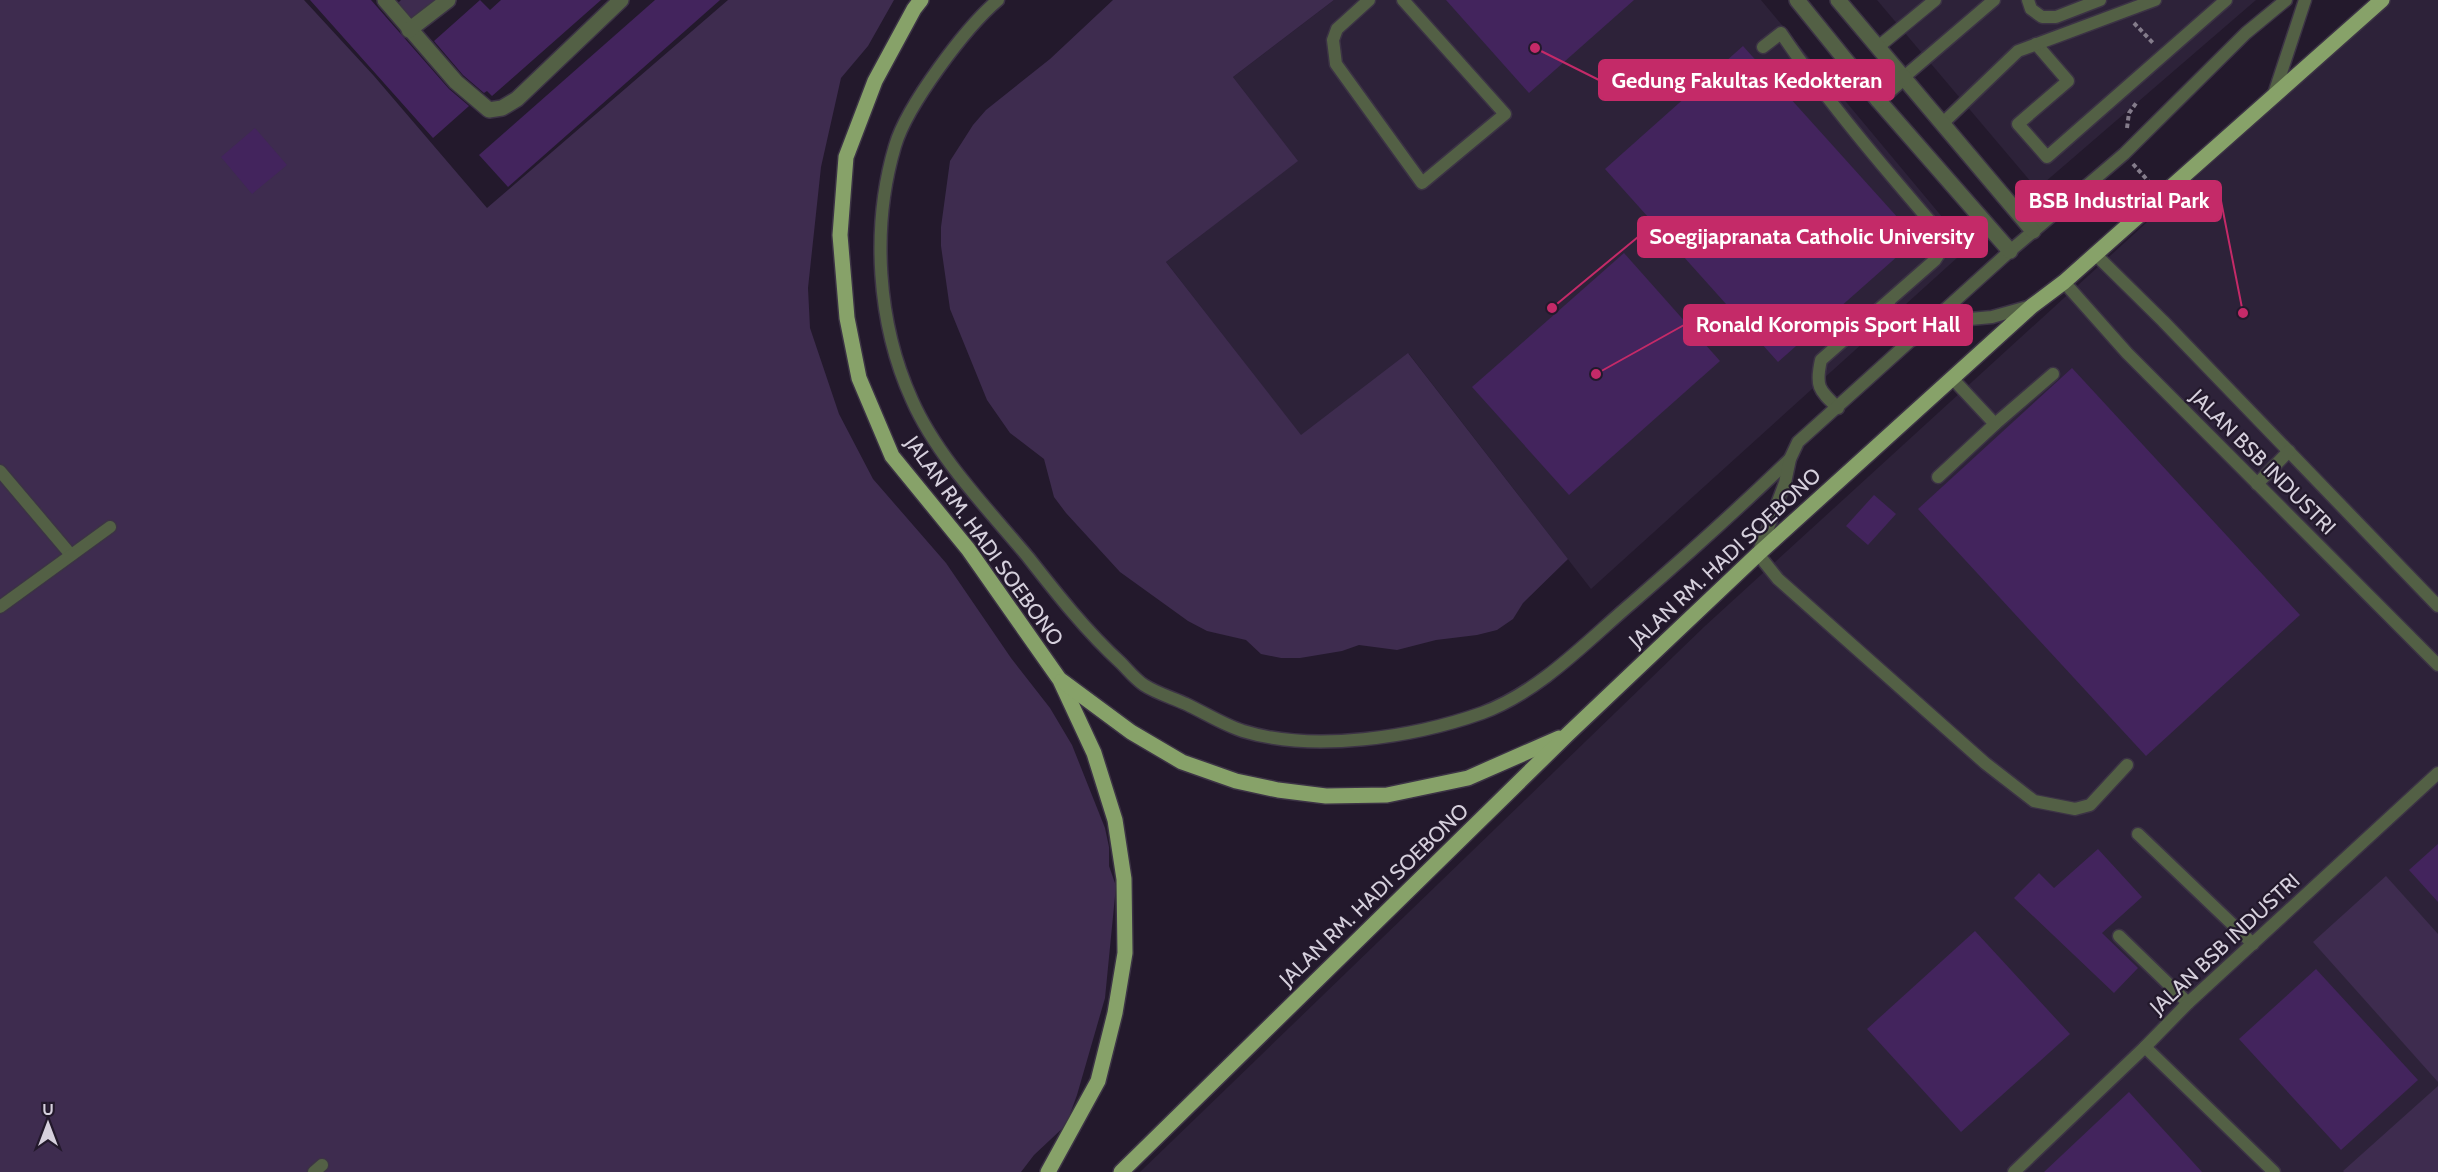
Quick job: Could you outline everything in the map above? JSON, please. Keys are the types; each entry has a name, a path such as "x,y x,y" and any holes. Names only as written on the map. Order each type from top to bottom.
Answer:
{"main road":[{"name":"JALAN RM. HADI SOEBONO","path":"921,0 875,81 846,157 840,235 847,318 859,378 891,456 968,549 1060,680 1094,753 1115,820 1124,879 1125,953 1115,1013 1098,1081 1047,1172"},
{"name":"JALAN RM. HADI SOEBONO","path":"1121,1172 1568,734 1758,554 2032,306 2064,282 2382,0"},
{"path":"1060,680 1131,732 1182,762 1236,781 1278,790 1326,796 1387,795 1468,778 1568,734"}],"street":[{"path":"385,0 456,82 489,110 502,108 517,99 621,0"},
{"path":"409,30 448,0"},
{"path":"1797,0 1878,100 2010,251"},
{"path":"1838,0 1944,122 2033,231"},
{"path":"1878,100 1904,77"}],"lane":[{"path":"998,0 982,14 945,60 916,102 896,143 882,226 882,278 890,342 912,401 942,452 1095,638 1143,685 1243,731 1285,738 1339,741 1401,735 1486,711 1537,682 1594,637 1690,554 1790,459"},
{"path":"1369,0 1337,28 1333,40 1336,64 1422,183 1505,114 1403,0"},
{"path":"1878,47 1935,0"},
{"path":"1904,77 1994,0"},
{"path":"2028,0 2031,9 2042,17 2056,17 2100,0"},
{"path":"1944,122 2018,51 2154,0"},
{"path":"2036,44 2068,81 2018,124 2047,157 2226,0"},
{"path":"2127,765 2090,805 2075,809 2034,801 1985,763 1778,579 1758,554 1785,483 1790,459 1798,442 2010,251 2124,154 2246,33 2286,0"},
{"path":"2274,94 2305,0"},
{"path":"1763,47 1781,33 1813,81 1941,234 1942,249 1935,260 1821,360 1818,376 1819,389 1838,408"},
{"name":"JALAN BSB INDUSTRI","path":"2095,254 2163,321 2438,606"},
{"name":"JALAN BSB INDUSTRI","path":"2064,282 2127,353 2438,665"},
{"path":"1887,303 1914,339"},
{"path":"1914,339 1959,320 1992,317 2032,306"},
{"path":"1938,477 2053,374"},
{"path":"1952,378 1995,424"},
{"path":"2257,484 2289,452"},
{"path":"0,471 71,555"},
{"path":"0,606 110,527"},
{"name":"JALAN BSB INDUSTRI","path":"2014,1172 2188,1003 2438,773"},
{"path":"2138,834 2253,944"},
{"path":"2119,936 2188,1003"},
{"path":"2145,1047 2274,1172"}],"path":[{"path":"2129,10 2134,23 2163,55"}],"shaded area":[{"path":"0,0 304,0 374,76 487,208 728,0 894,0 868,46 841,78 821,167 808,288 810,328 839,414 873,479 946,563 1011,658 1050,708 1072,745 1105,828 1109,847 1109,866 1116,886 1105,998 1077,1095 1066,1125 1034,1155 1021,1172 0,1172"},
{"path":"401,0 435,0 413,20 398,3"},
{"path":"1113,0 1334,0 1233,77 1298,161 1166,262 1301,435 1408,353 1568,559 1523,603 1513,619 1497,630 1436,640 1397,650 1359,645 1342,651 1300,658 1281,658 1261,654 1246,640 1207,631 1188,621 1120,572 1054,497 1044,459 1010,433 987,400 950,309 941,246 941,227 950,161 973,125 986,110 1050,59"},
{"path":"1334,0 1761,0 1968,248 1591,589 1409,354 1301,436 1166,262 1297,161 1233,77"},
{"path":"1877,0 2256,0 2037,189"},
{"path":"2390,0 2438,0 2438,1172 1140,1172 1705,626"},
{"path":"2386,876 2438,934 2438,1082 2313,942"},
{"path":"2438,1086 2438,1172 2343,1171"}],"building":[{"path":"310,0 371,0 449,89 469,106 433,138"},
{"path":"480,0 490,10 501,0 601,0 492,96 487,91 484,93 463,75 434,41"},
{"path":"655,0 720,0 508,187 479,155"},
{"path":"1446,0 1634,0 1529,93"},
{"path":"1743,46 1917,239 1778,362 1605,169"},
{"path":"255,128 287,165 252,194 221,157"},
{"path":"1624,253 1720,361 1569,495 1472,387"},
{"path":"2072,368 2300,615 2146,756 1918,509"},
{"path":"1874,495 1896,514 1868,545 1846,526"},
{"path":"2438,844 2438,902 2409,870"},
{"path":"2098,849 2142,897 2102,933 2138,968 2114,993 2014,898 2039,873 2054,888"},
{"path":"1975,931 2070,1034 1961,1132 1867,1029"},
{"path":"2316,969 2418,1080 2341,1150 2239,1039"},
{"path":"2129,1092 2202,1172 2044,1172"}],"place":[{"name":"Gedung Fakultas Kedokteran","path":"1535,48"},
{"name":"Soegijapranata Catholic University","path":"1552,308"},
{"name":"BSB Industrial Park","path":"2243,313"},
{"name":"Ronald Korompis Sport Hall","path":"1596,374"}]}
